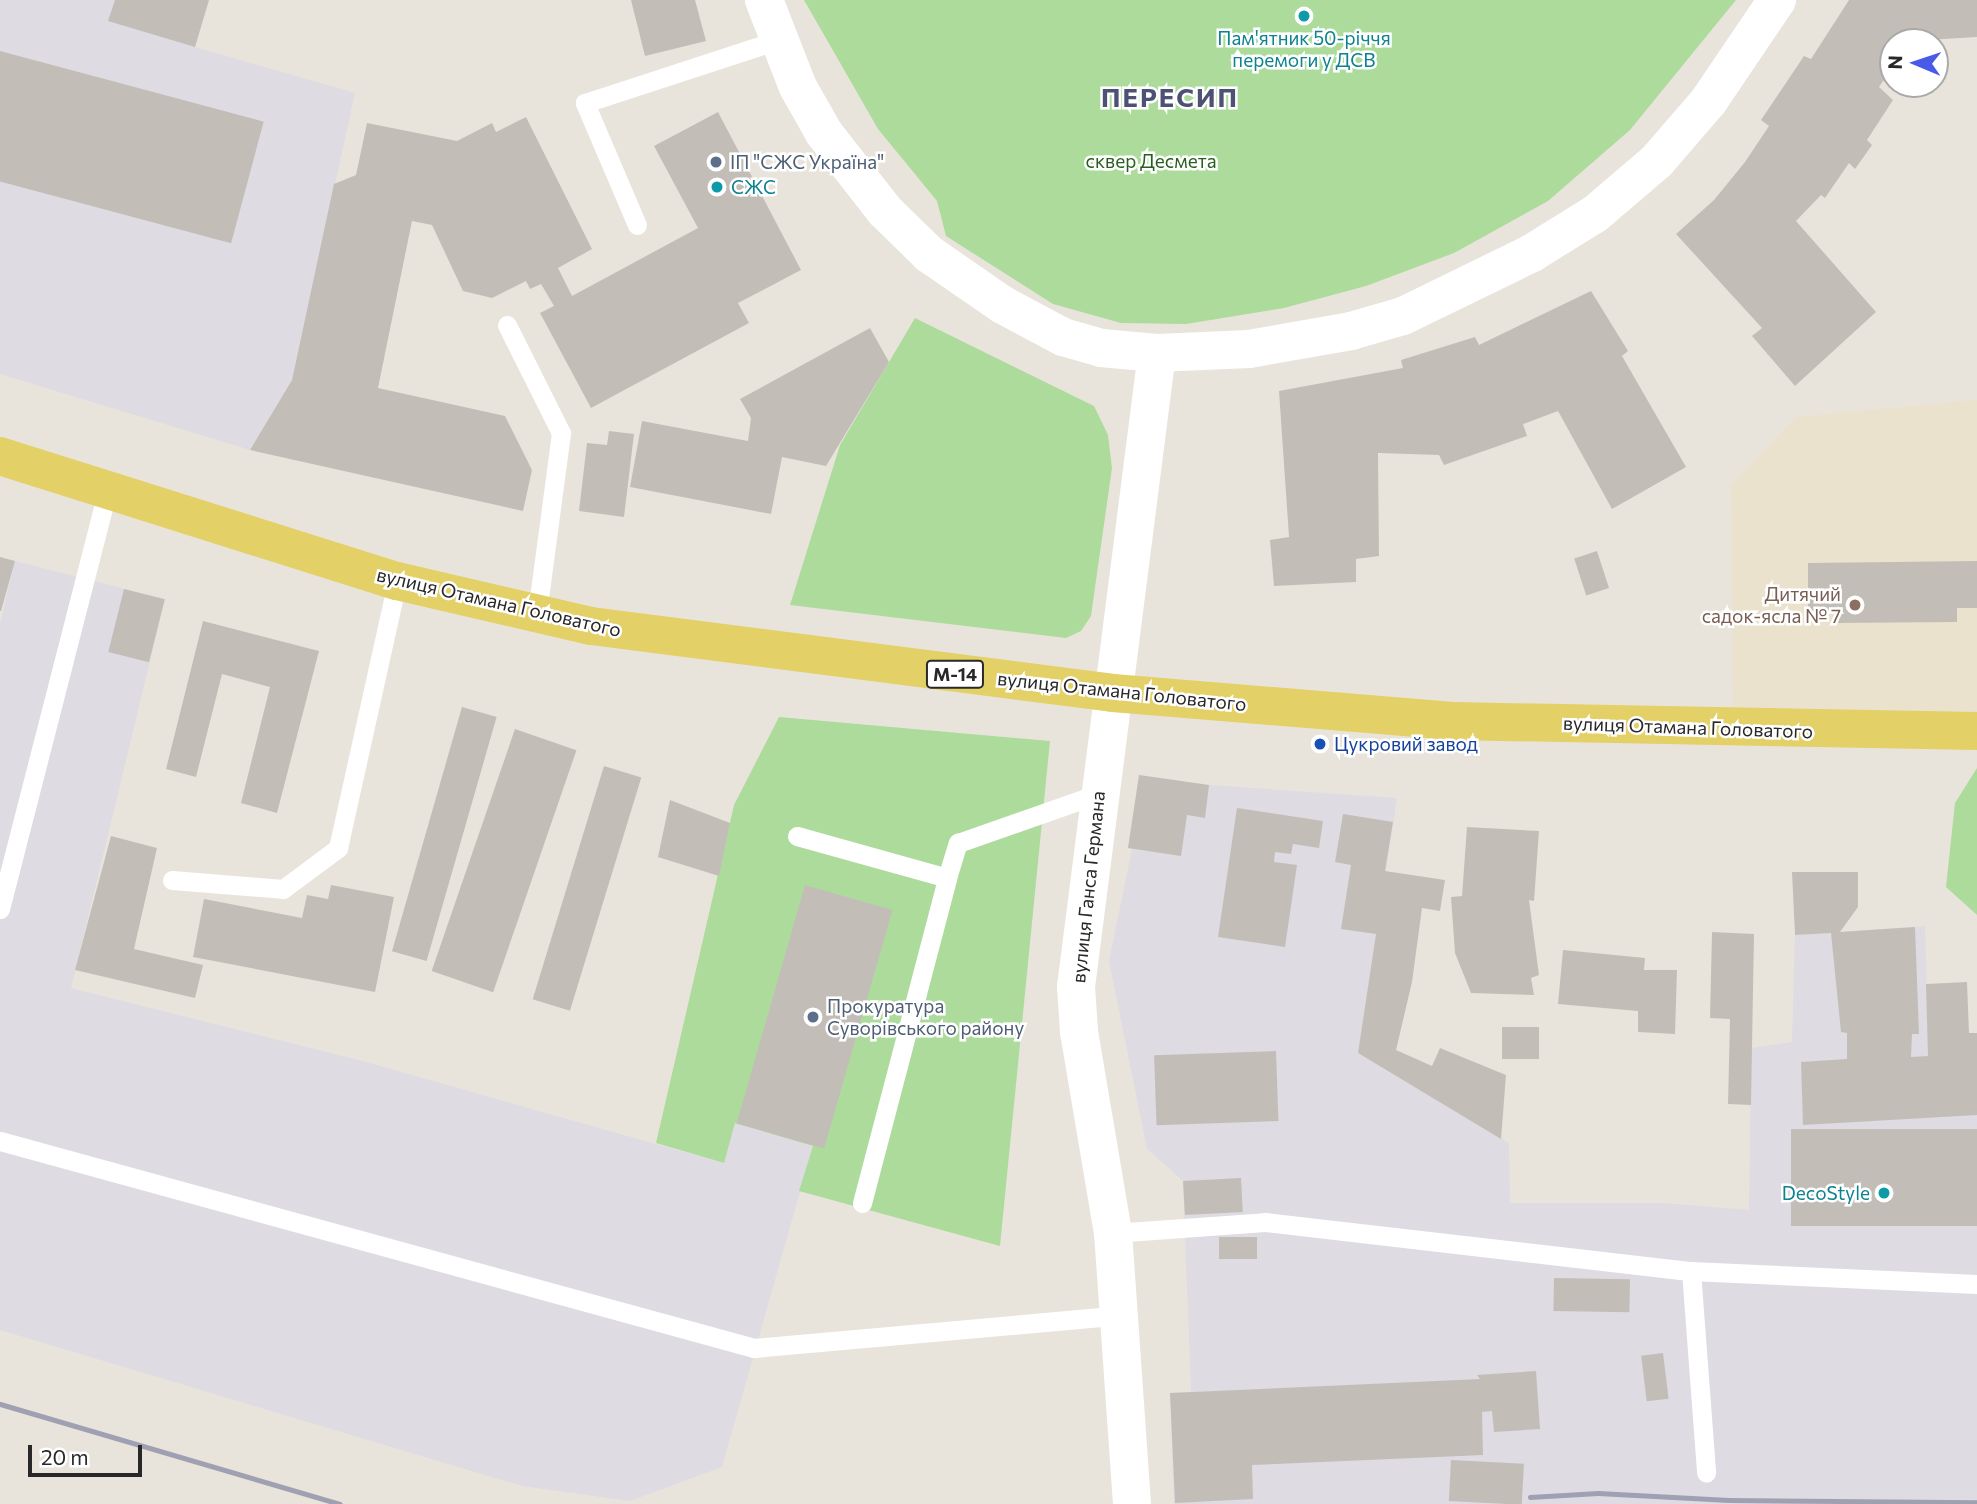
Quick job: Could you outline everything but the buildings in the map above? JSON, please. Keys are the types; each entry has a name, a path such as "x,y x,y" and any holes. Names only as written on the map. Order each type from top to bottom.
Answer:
{"main road":[{"name":"вулиця Отамана Головатого","path":"0,456 108,487 397,581 591,626 1113,693 1453,721 1977,731"}],"street":[{"path":"764,0 779,40 824,133 885,211 929,254 1003,305 1063,337 1101,348 1157,353 1249,349 1351,331 1403,316 1532,253 1595,214 1657,161 1722,84 1777,0"},
{"name":"вулиця Ганса Германа","path":"1132,1504 1121,1315 1113,1233 1079,1031 1076,988 1098,793 1157,353"}],"lane":[{"path":"637,225 585,103 779,40"},
{"path":"507,325 561,433 537,614"},
{"path":"0,909 108,487"},
{"path":"172,880 283,889 338,848 397,581"},
{"path":"862,1203 958,843 1098,793"},
{"path":"797,836 947,878"},
{"path":"0,1142 754,1348 1121,1315"},
{"path":"1113,1233 1265,1222 1691,1271 1977,1284"},
{"path":"1691,1271 1706,1472"}],"shaded area":[{"path":"0,0 209,0 195,47 355,93 292,380 250,450 0,374"},
{"name":"Дитячий садок-ясла № 7","path":"1977,400 1977,725 1733,725 1731,486 1796,417"},
{"path":"15,561 165,599 71,988 359,1060 723,1163 735,1123 813,1146 722,1467 630,1501 522,1486 0,1330 0,623"},
{"path":"1139,775 1209,785 1397,798 1358,1053 1509,1143 1510,1203 1663,1203 1749,1210 1751,1048 1792,1042 1795,935 1925,926 1928,1035 1977,1033 1977,1504 1174,1504 1170,1393 1191,1392 1183,1181 1147,1149 1109,961 1132,849 1128,848"}],"green space":[{"name":"сквер Десмета","path":"804,0 1736,0 1630,130 1548,201 1454,253 1366,286 1284,308 1186,324 1121,323 1053,304 946,236 937,201 878,129"},
{"path":"915,318 1094,406 1108,435 1112,468 1091,616 1081,631 1066,638 790,605 840,445"},
{"path":"779,717 1050,741 1000,1246 799,1191 813,1146 735,1123 724,1163 656,1143 734,805"},
{"path":"1977,768 1977,915 1946,887 1955,803"}],"railway":[{"path":"0,1404 340,1504"},
{"path":"1530,1497 1598,1493 1729,1500 1977,1502"}],"place":[{"name":"Пам'ятник 50-річчя перемоги у ДСВ","path":"1304,16"},
{"name":"ІП \"СЖС Україна\"","path":"716,162"},
{"name":"СЖС","path":"717,187"},
{"name":"Дитячий садок-ясла № 7","path":"1855,605"},
{"name":"Цукровий завод","path":"1320,744"},
{"name":"Прокуратура Суворівського району","path":"813,1017"},
{"name":"DecoStyle","path":"1884,1193"}],"district":[{"name":"ПЕРЕСИП","path":"1170,97"}]}
